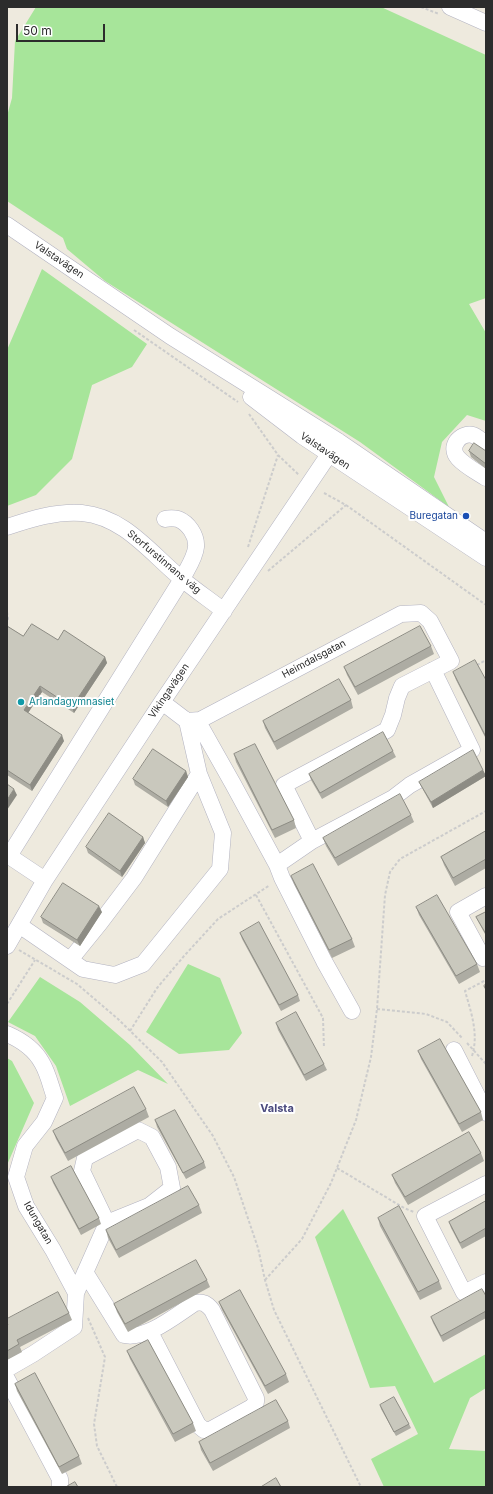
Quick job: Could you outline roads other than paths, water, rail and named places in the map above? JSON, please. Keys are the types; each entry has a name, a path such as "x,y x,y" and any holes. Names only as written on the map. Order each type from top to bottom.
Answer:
{"street":[{"path":"450,7 486,23"},
{"name":"Valstavägen","path":"7,225 170,336 338,441 486,542"},
{"name":"Valstavägen","path":"170,336 302,436 486,558"},
{"path":"486,444 475,436 468,434 461,436 455,443 454,452 458,458 486,478"},
{"name":"Vikingavägen","path":"12,948 19,925 45,880 162,702 338,441"},
{"name":"Storfurstinnans väg","path":"7,527 40,517 60,514 82,513 104,518 122,527 140,540 182,579 224,611"},
{"path":"45,880 10,856 182,579 194,555 196,546 190,528 184,522 176,518 165,518"},
{"name":"Heimdalsgatan","path":"187,720 200,720 400,614 420,613 430,621 450,661 433,670"},
{"path":"279,871 312,841 393,798 410,785 472,750 433,670 402,686 387,730 284,785 312,841"},
{"path":"162,702 187,720 202,728 279,871 324,961 352,1010"},
{"path":"19,925 83,969 115,975 143,964 220,869 223,833 199,774 187,720"},
{"path":"70,960 134,878 199,774"},
{"path":"485,959 458,912 486,896"},
{"name":"Idungatan","path":"7,1034 16,1038 30,1048 42,1063 55,1098 44,1122 25,1146 16,1177 26,1206 53,1250 76,1293"},
{"path":"454,1050 486,1113"},
{"path":"7,1369 74,1327 76,1293 107,1223 149,1206 172,1188 168,1167 152,1137 138,1130 85,1158 82,1170 107,1223"},
{"path":"486,1184 425,1216 464,1293 486,1282"},
{"path":"85,1272 124,1335 131,1336 150,1332 195,1303 200,1302 206,1304 212,1310 256,1398 256,1402 252,1407 210,1430 204,1430 198,1424 150,1332"},
{"path":"7,1379 60,1478 60,1487"}],"place":[{"name":"Buregatan","path":"466,516"},
{"name":"Arlandagymnasiet","path":"21,702"}],"district":[{"name":"Valsta","path":"277,1109"}]}
